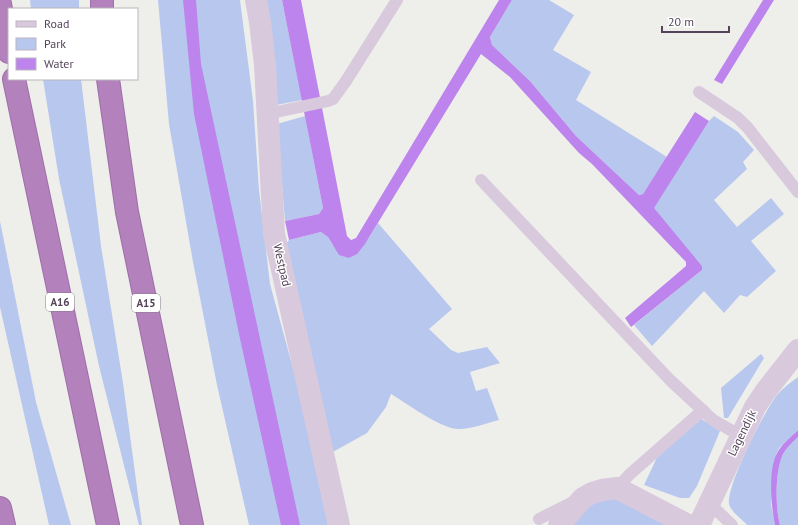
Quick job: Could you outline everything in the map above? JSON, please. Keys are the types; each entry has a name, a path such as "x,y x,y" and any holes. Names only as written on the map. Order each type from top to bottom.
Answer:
{"highway":[{"path":"0,4 8,47"},
{"name":"A16","path":"14,80 108,525"},
{"name":"A15","path":"108,80 127,212 192,525"},
{"path":"0,508 4,525"}],"street":[{"name":"Westpad","path":"256,0 265,65 274,234 302,351 339,525"},
{"name":"Lagendijk","path":"699,525 760,398 798,350"},
{"path":"549,522 592,493 617,488 688,525"}],"lane":[{"path":"267,114 333,99 346,81 396,0"},
{"path":"698,92 738,118 748,128 798,192"},
{"path":"480,180 670,380 713,420 741,436"},
{"path":"617,488 630,474 703,410"},
{"path":"709,503 732,525"}],"green space":[{"path":"30,0 79,0 79,8 31,8"},
{"path":"158,0 240,0 253,101 259,190 270,284 297,383 328,525 249,525 217,385 193,262 169,124"},
{"path":"257,0 282,0 302,100 276,105"},
{"path":"512,0 549,0 574,15 553,50 591,72 576,100 667,157 643,194 639,195 576,136 530,81 492,45 490,37"},
{"path":"43,80 81,80 101,246 123,383 142,525 139,525 99,366 59,179"},
{"path":"305,116 323,208 319,214 285,221 277,124"},
{"path":"714,116 738,132 754,150 743,162 747,169 714,200 737,227 771,198 784,214 751,241 776,271 747,297 740,295 724,313 704,291 652,346 634,325 702,270 702,266 653,208 709,121"},
{"path":"0,221 36,402 71,525 49,525 0,307"},
{"path":"378,223 452,309 429,329 451,350 458,353 487,347 500,363 470,372 476,391 487,388 499,420 469,428 452,428 434,421 391,394 386,407 367,433 331,453 285,245 289,240 321,232 328,237 332,244 349,258 362,247"},
{"path":"761,354 764,358 728,418 724,418 721,388"},
{"path":"798,377 798,430 780,447 776,454 771,504 775,525 747,525 734,513 729,504 734,481 747,448 771,403 782,390"},
{"path":"700,418 720,431 697,486 689,498 680,498 644,485 661,449"},
{"path":"798,437 798,525 780,525 777,509 778,470 783,454"},
{"path":"614,496 671,525 562,525 575,511"}],"water":[{"path":"183,0 196,0 201,64 300,525 281,525 239,334 194,114"},
{"path":"282,0 301,0 347,236 351,240 356,238 499,0 512,0 490,37 492,45 530,81 576,136 639,195 643,194 695,112 709,121 654,208 702,266 702,270 631,327 625,318 686,266 686,262 592,164 579,153 510,77 481,54 365,244 357,254 349,258 339,255 328,237 321,232 289,240 285,221 319,214 323,208"},
{"path":"763,0 774,0 722,84 714,80"},
{"path":"798,430 798,437 785,451 780,461 777,479 777,509 780,525 775,525 771,488 774,460 781,447"}]}
